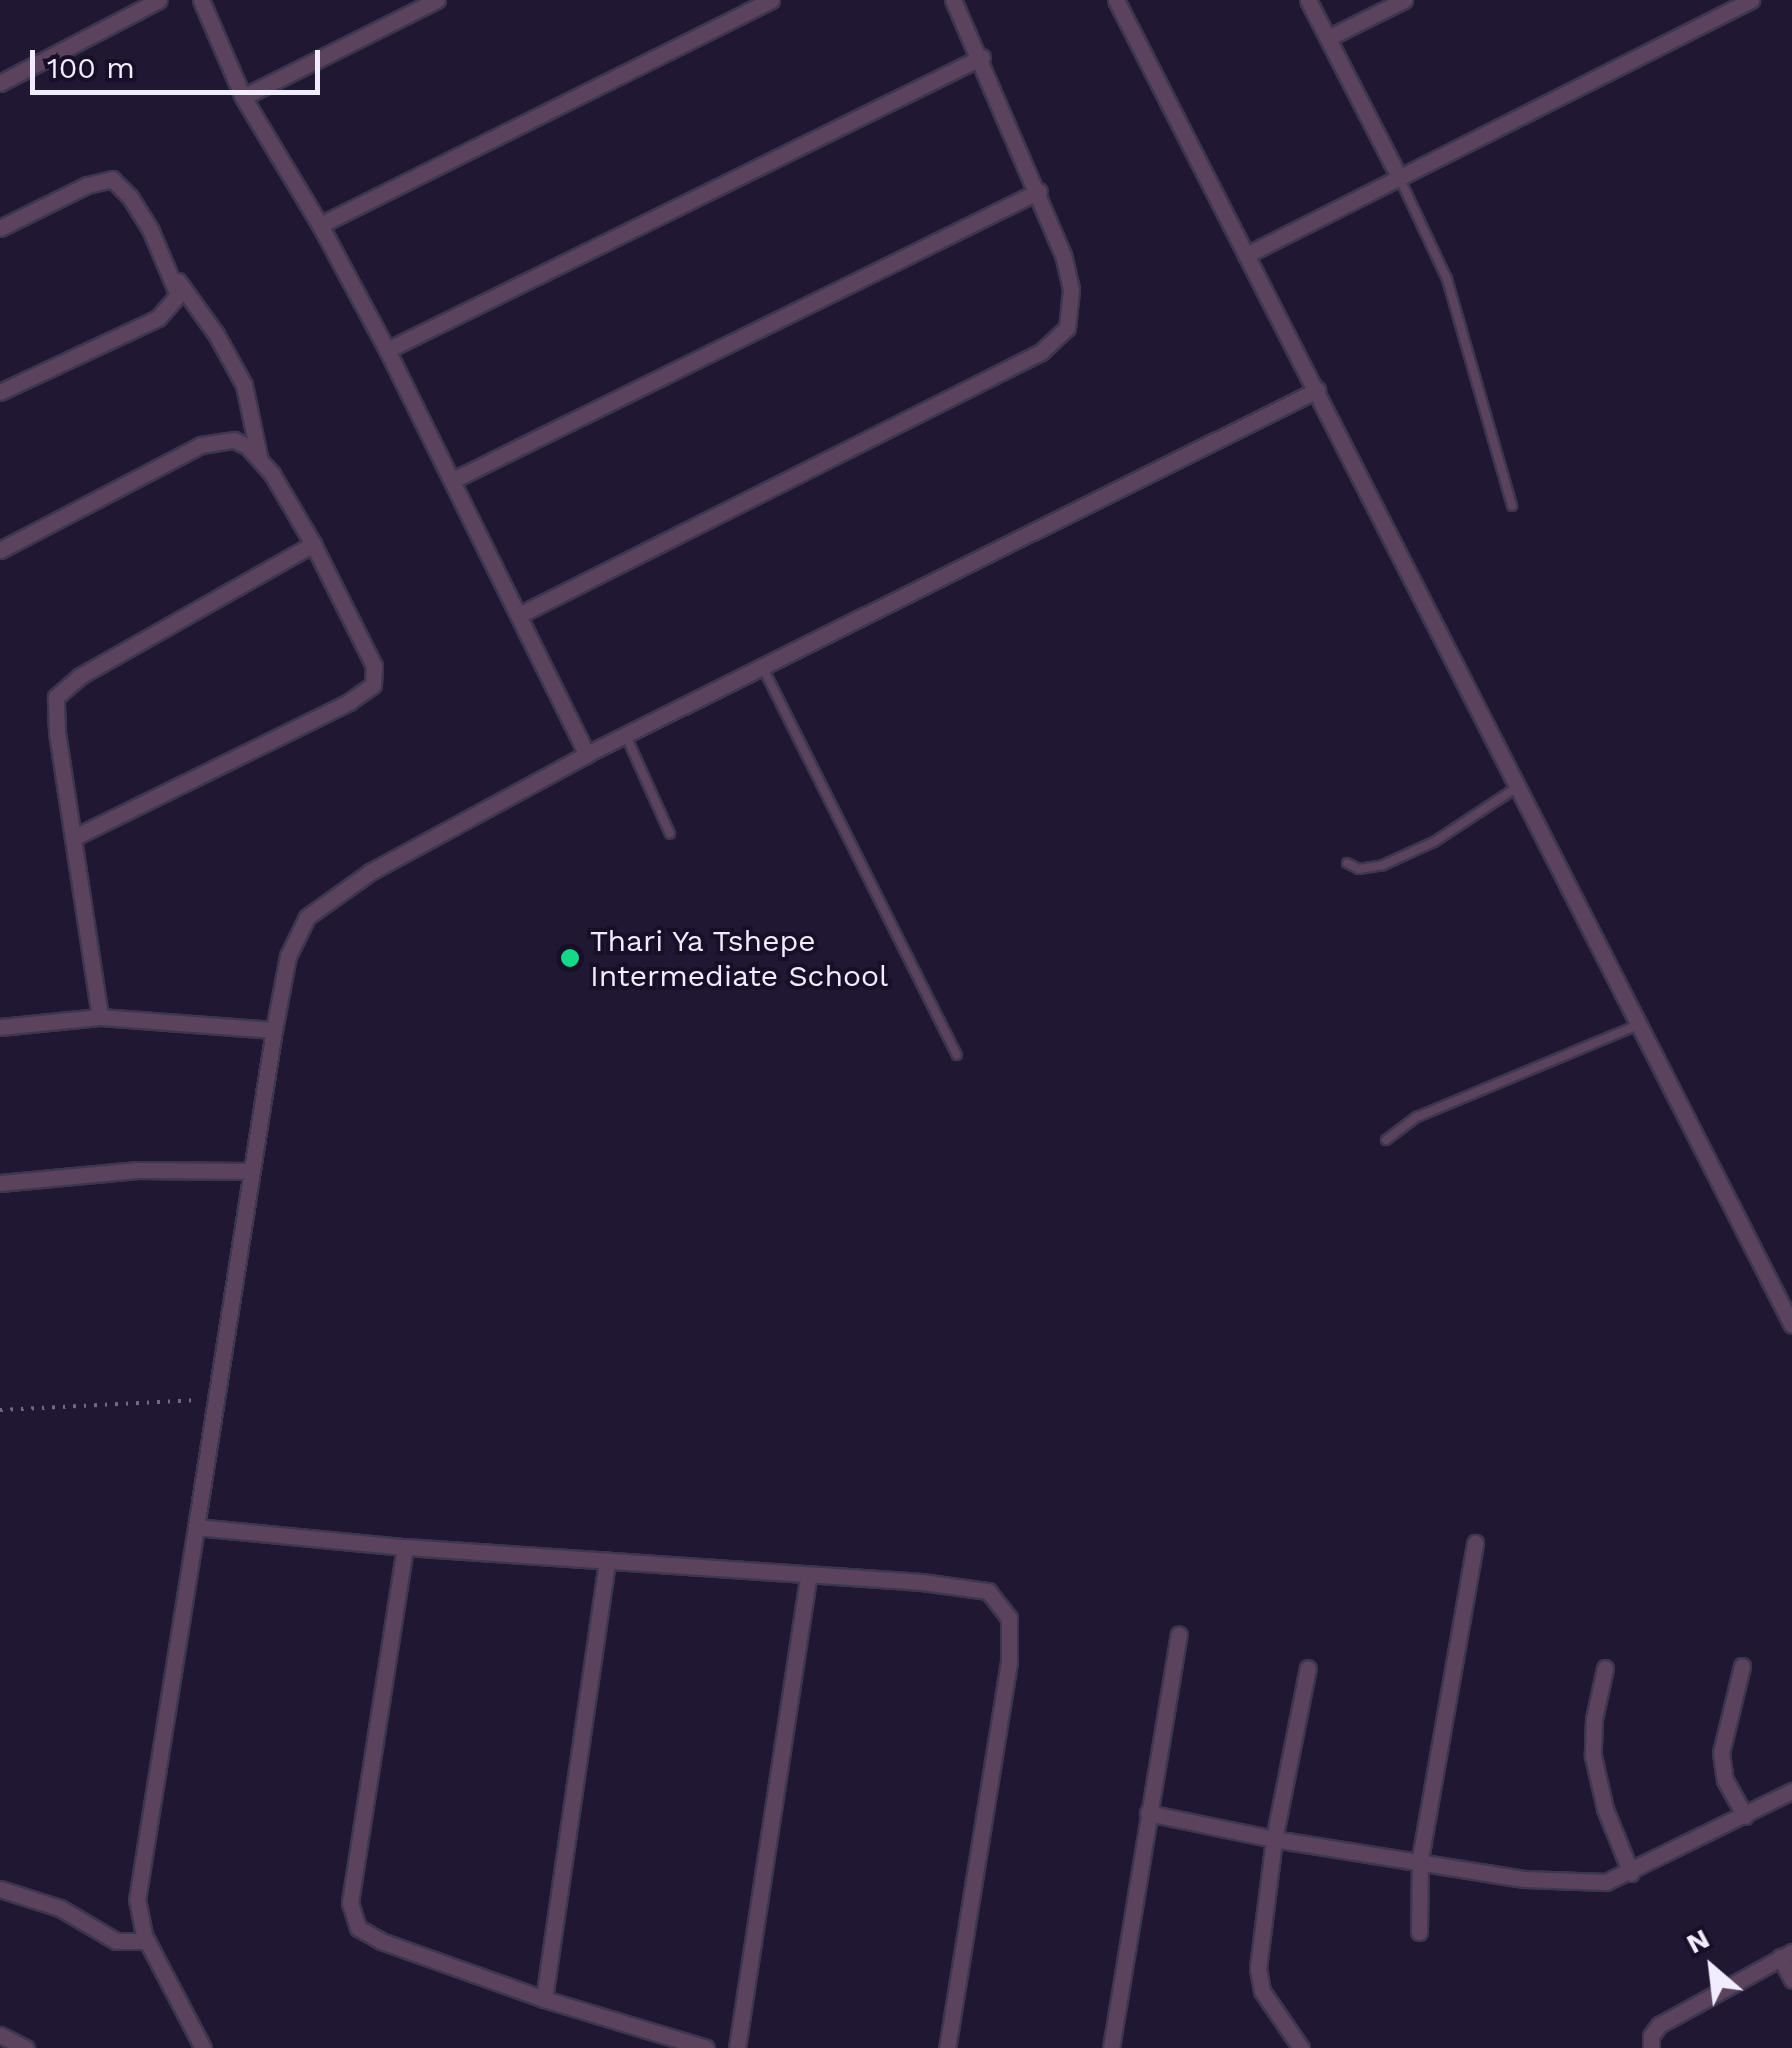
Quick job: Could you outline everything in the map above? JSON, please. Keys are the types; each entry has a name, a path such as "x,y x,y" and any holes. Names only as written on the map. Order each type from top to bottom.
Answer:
{"street":[{"path":"0,83 159,0"},
{"path":"201,0 243,97 320,224 387,350 587,754"},
{"path":"243,97 437,0"},
{"path":"320,224 771,0"},
{"path":"518,615 1057,340 1067,328 1070,288 1063,255 1039,190 953,0"},
{"path":"1116,0 1521,786 1792,1325"},
{"path":"1308,0 1399,177"},
{"path":"1328,38 1404,0"},
{"path":"1246,255 1751,0"},
{"path":"387,350 982,58"},
{"path":"0,228 87,185 112,180 130,197 170,269 216,334 244,385 260,458 313,544 374,666 373,685 349,702 76,837"},
{"path":"453,480 1039,190"},
{"path":"0,392 158,318 178,295 170,269"},
{"path":"203,2048 147,1941 139,1918 138,1881 218,1399 249,1172 292,944 307,917 370,872 587,754 1317,390"},
{"path":"0,550 201,446 234,440 260,458"},
{"path":"100,1017 54,710 63,686 313,544"},
{"path":"0,1027 100,1017 274,1030"},
{"path":"0,1183 137,1170 249,1172"},
{"path":"196,1527 405,1548 972,1586 998,1599 1009,1618 1005,1691 947,2048"},
{"path":"1419,1932 1420,1859 1475,1543"},
{"path":"405,1548 351,1913 358,1928 380,1941 544,1998 706,2048"},
{"path":"544,1998 607,1560"},
{"path":"737,2048 808,1576"},
{"path":"1112,2048 1179,1634"},
{"path":"1742,1666 1721,1752 1725,1780 1744,1816"},
{"path":"1300,2048 1259,1982 1274,1839 1308,1668"},
{"path":"1606,1668 1594,1719 1593,1756 1606,1810 1631,1873"},
{"path":"1148,1812 1274,1839 1558,1882 1606,1882 1792,1791"},
{"path":"0,1890 60,1908 116,1940 147,1941"},
{"path":"1651,2048 1650,2036 1659,2024 1786,1954 1792,1980"},
{"path":"0,2035 26,2048"}],"lane":[{"path":"1399,177 1447,279 1512,506"},
{"path":"762,666 957,1056"},
{"path":"626,736 670,834"},
{"path":"1347,863 1359,868 1383,865 1434,842 1521,786"},
{"path":"1386,1140 1433,1110 1640,1024"}],"path":[{"path":"0,1410 218,1399"}],"place":[{"name":"Thari Ya Tshepe Intermediate School","path":"570,958"}]}
